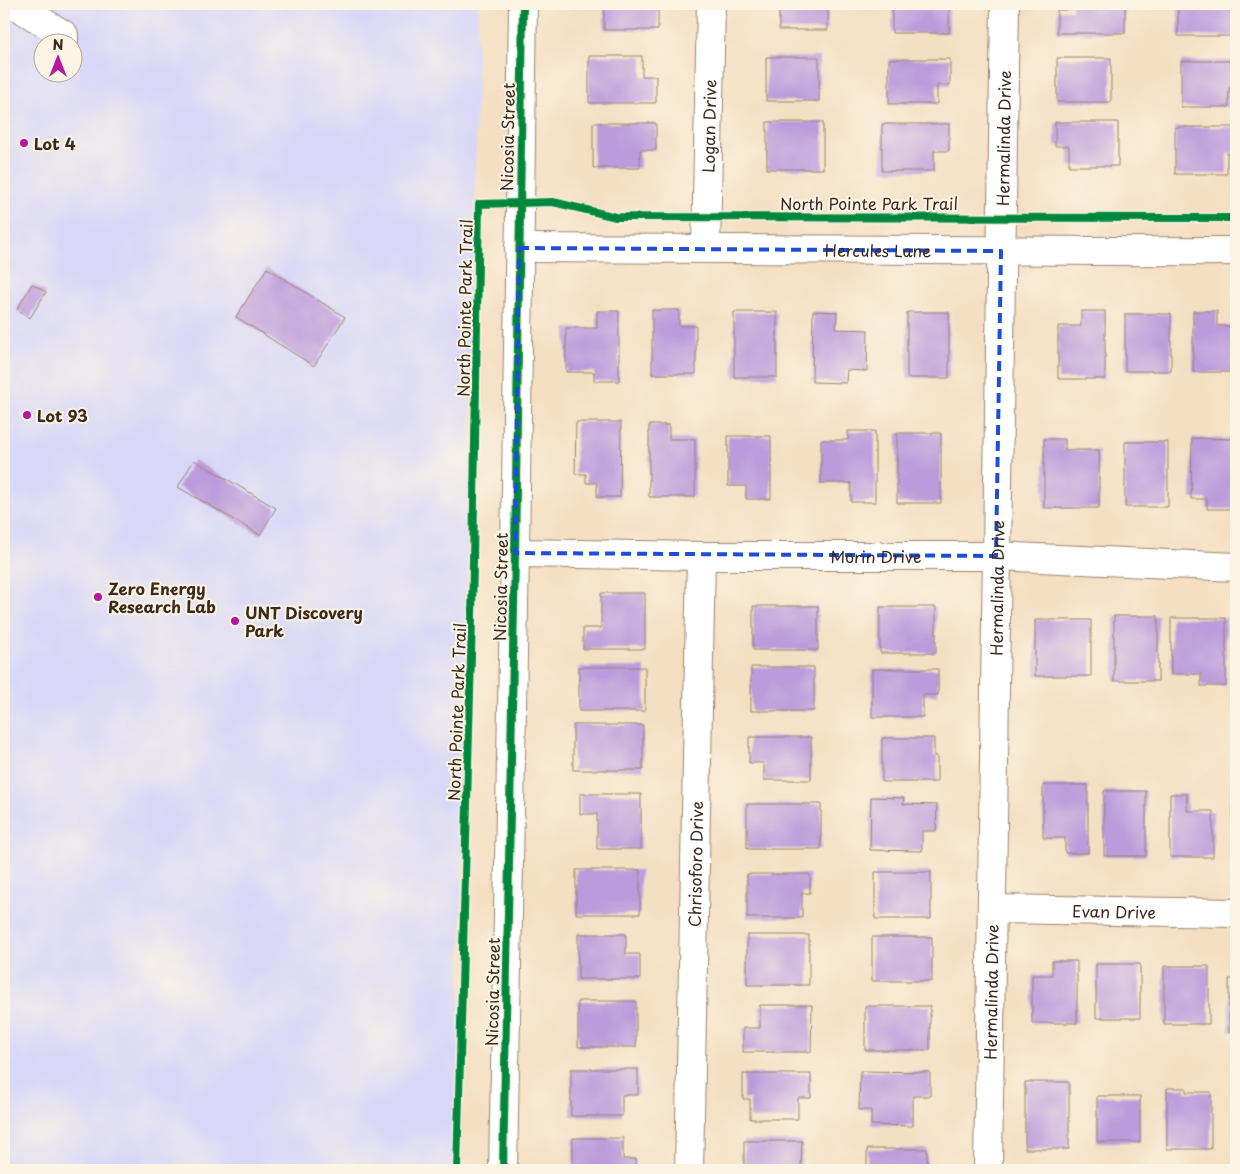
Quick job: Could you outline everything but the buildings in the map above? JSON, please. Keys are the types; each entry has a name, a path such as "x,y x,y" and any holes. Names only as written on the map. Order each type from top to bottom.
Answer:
{"street":[{"path":"14,4 59,32"},
{"name":"Nicosia Street","path":"503,1170 523,4"},
{"name":"Logan Drive","path":"706,248 712,4"},
{"name":"Hermalinda Drive","path":"988,1170 1005,4"},
{"name":"Hercules Lane","path":"519,248 706,248 1001,252 1236,251"},
{"name":"Morin Drive","path":"515,553 701,556 996,556 1236,567"},
{"name":"Chrisoforo Drive","path":"689,1170 701,556"},
{"name":"Evan Drive","path":"992,908 1236,913"}],"highlighted area":[{"path":"519,248 1001,251 996,556 515,553"}],"shaded area":[{"name":"UNT Discovery Park","path":"4,4 478,4 457,1170 4,1170"}],"cycle path":[{"path":"503,1170 523,4"},
{"name":"North Pointe Park Trail","path":"457,1170 472,620 479,204 553,202 616,217 1236,218"}],"place":[{"name":"Lot 4","path":"24,143"},
{"name":"Lot 93","path":"27,415"},
{"name":"Zero Energy Research Lab","path":"98,597"},
{"name":"UNT Discovery Park","path":"235,621"}]}
